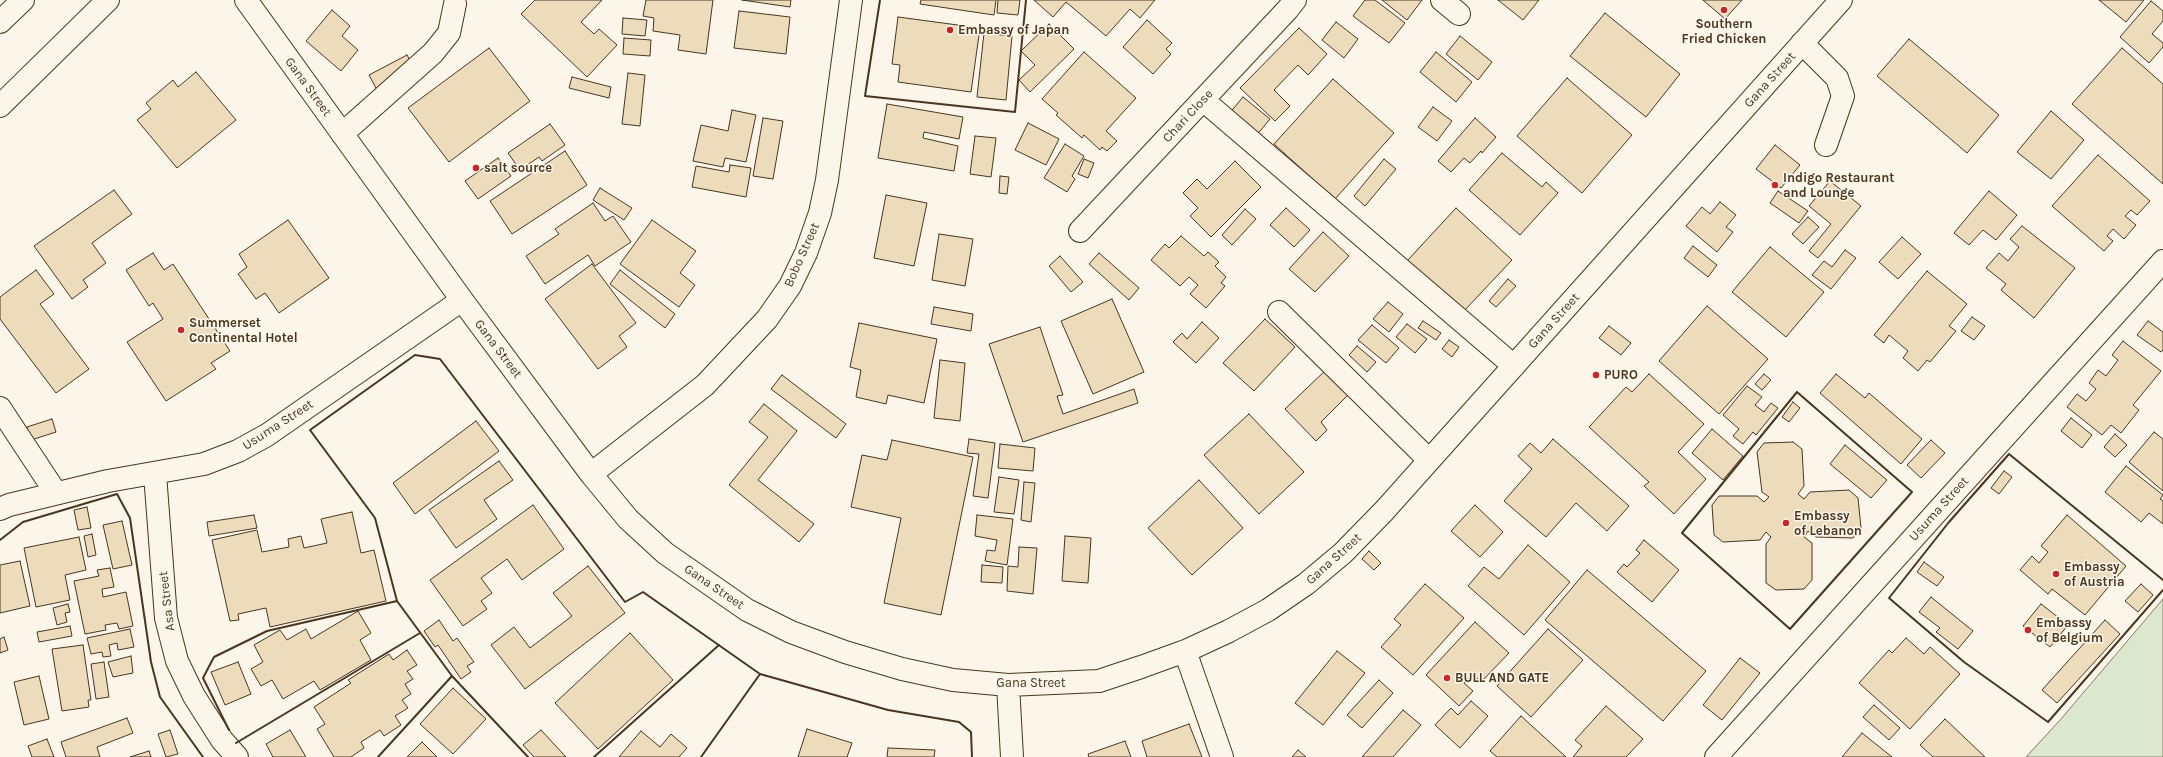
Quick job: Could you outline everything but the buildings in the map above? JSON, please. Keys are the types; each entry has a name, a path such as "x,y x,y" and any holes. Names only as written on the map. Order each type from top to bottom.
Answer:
{"street":[{"path":"0,22 23,0"},
{"path":"0,106 108,0"},
{"name":"Gana Street","path":"246,0 462,300 591,474 628,519 665,553 747,610 791,632 845,652 902,669 953,680 1008,685 1099,681 1185,651 1268,610 1306,584 1343,553 1429,460 1841,0"},
{"name":"Bobo Street","path":"591,474 705,385 767,319 790,286 806,253 820,213 827,180 851,0"},
{"name":"Chari Close","path":"1080,231 1295,0"},
{"path":"1442,0 1459,14"},
{"path":"342,134 433,53 449,33 455,4"},
{"path":"1802,43 1837,78 1843,96 1826,145"},
{"path":"1203,100 1514,366"},
{"name":"Usuma Street","path":"1716,757 2163,261"},
{"name":"Usuma Street","path":"0,509 9,505 108,481 155,474 204,464 238,451 267,434 462,300"},
{"path":"1279,312 1429,460"},
{"path":"0,408 56,493"},
{"name":"Asa Street","path":"155,474 166,618 177,661 194,696 222,740 237,757"},
{"path":"1185,651 1222,757"},
{"path":"1008,685 1012,757"}],"green space":[{"path":"2163,599 2163,757 2026,757 2061,719"}],"wall":[{"path":"880,0 865,96 1015,112 1026,0"},
{"path":"229,730 203,678 214,657 267,631 397,601 375,518 310,430 415,355 440,359 625,602 643,592 760,674 888,710 959,722 971,732 972,757"},
{"path":"1797,392 1912,492 1790,629 1682,533 1797,392"},
{"path":"2163,580 2009,454 1949,522 1889,598 1964,662 2048,722 2163,590"},
{"path":"0,540 23,522 117,494 130,518 151,662 160,697 203,757"},
{"path":"397,601 452,676 528,757"},
{"path":"236,743 420,633"},
{"path":"594,757 719,645"},
{"path":"701,757 760,674"},
{"path":"378,757 452,676"}],"place":[{"name":"Southern Fried Chicken","path":"1724,10"},
{"name":"Embassy of Japan","path":"950,30"},
{"name":"salt source","path":"476,168"},
{"name":"Indigo Restaurant and Lounge","path":"1775,185"},
{"name":"Summerset Continental Hotel","path":"181,330"},
{"name":"PURO","path":"1596,375"},
{"name":"Embassy of Lebanon","path":"1786,523"},
{"name":"Embassy of Austria","path":"2056,574"},
{"name":"Embassy of Belgium","path":"2028,630"},
{"name":"BULL AND GATE","path":"1447,678"}]}
